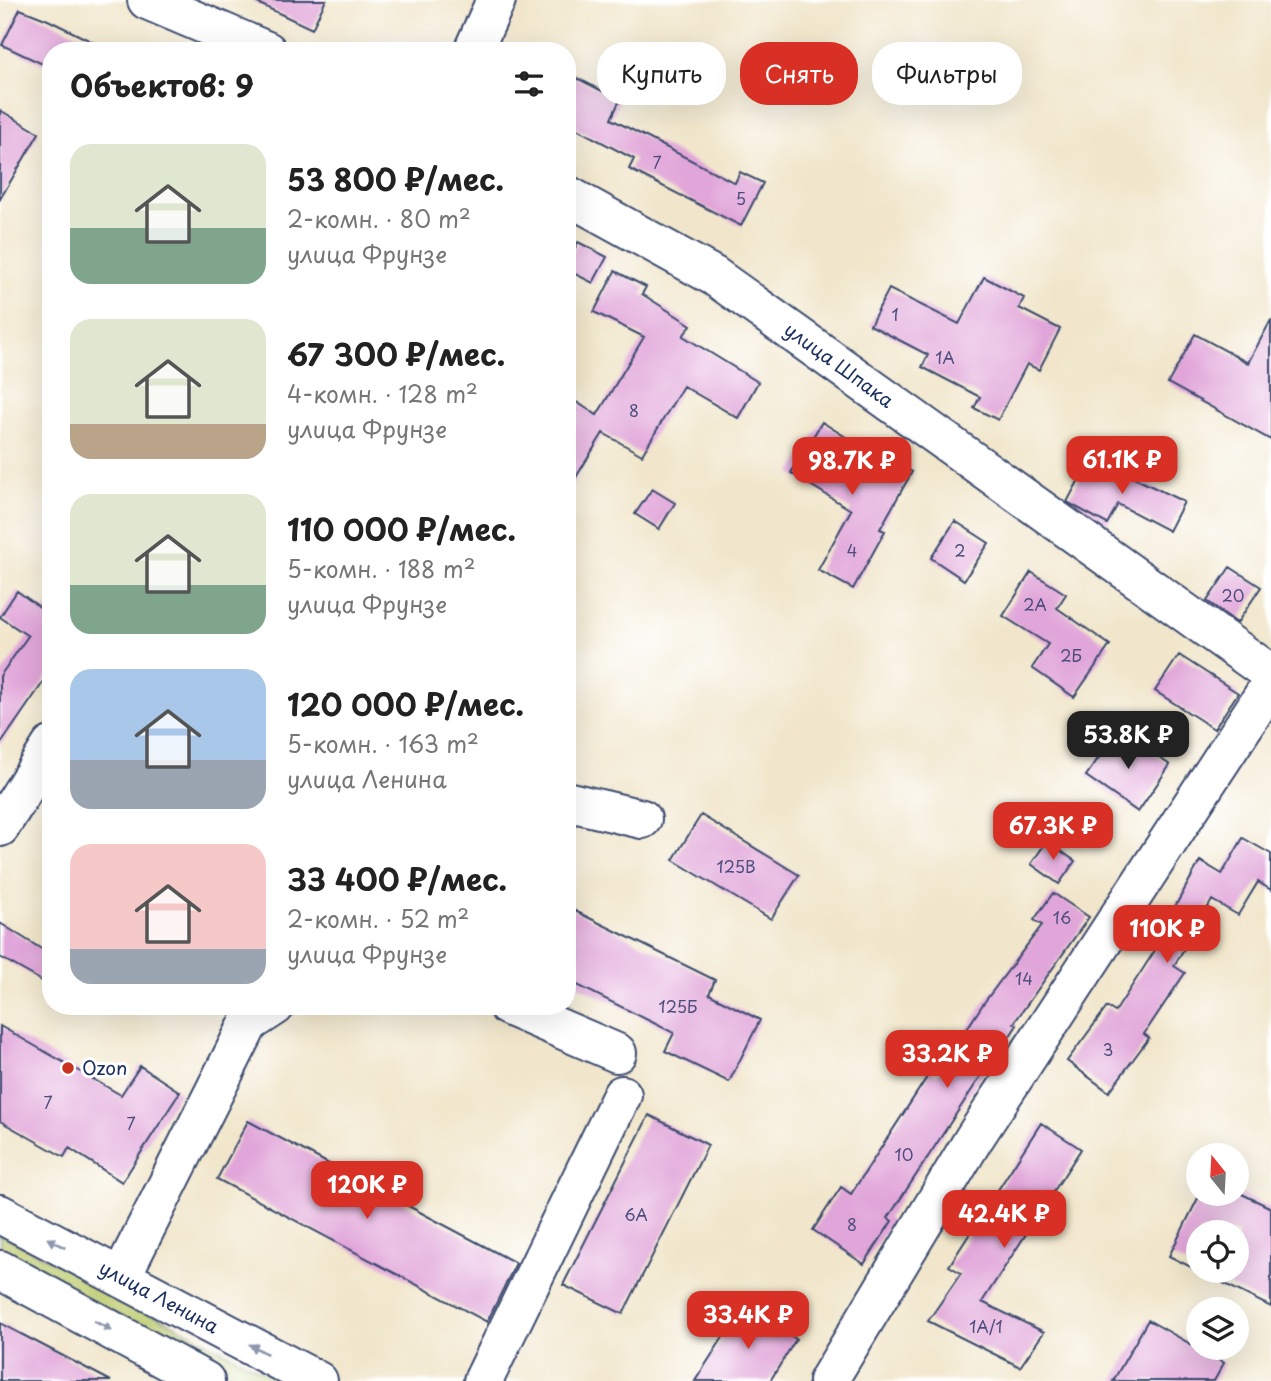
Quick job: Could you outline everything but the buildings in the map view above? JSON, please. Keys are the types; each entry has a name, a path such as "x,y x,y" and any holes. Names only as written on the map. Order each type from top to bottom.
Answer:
{"street":[{"path":"148,0 246,42"},
{"path":"477,42 496,0"},
{"name":"улица Шпака","path":"576,200 714,276 1271,674"},
{"path":"828,1381 972,1140 1271,684"},
{"path":"0,827 42,760"},
{"path":"576,803 642,819"},
{"path":"121,1277 249,1023 261,1015"},
{"path":"529,1015 617,1053"},
{"path":"483,1381 622,1095"},
{"name":"улица Ленина","path":"0,1214 318,1381"},
{"path":"0,1270 205,1381"}],"green space":[{"path":"0,1234 281,1381 243,1381 0,1253"}],"place":[{"name":"Ozon","path":"68,1068"}]}
